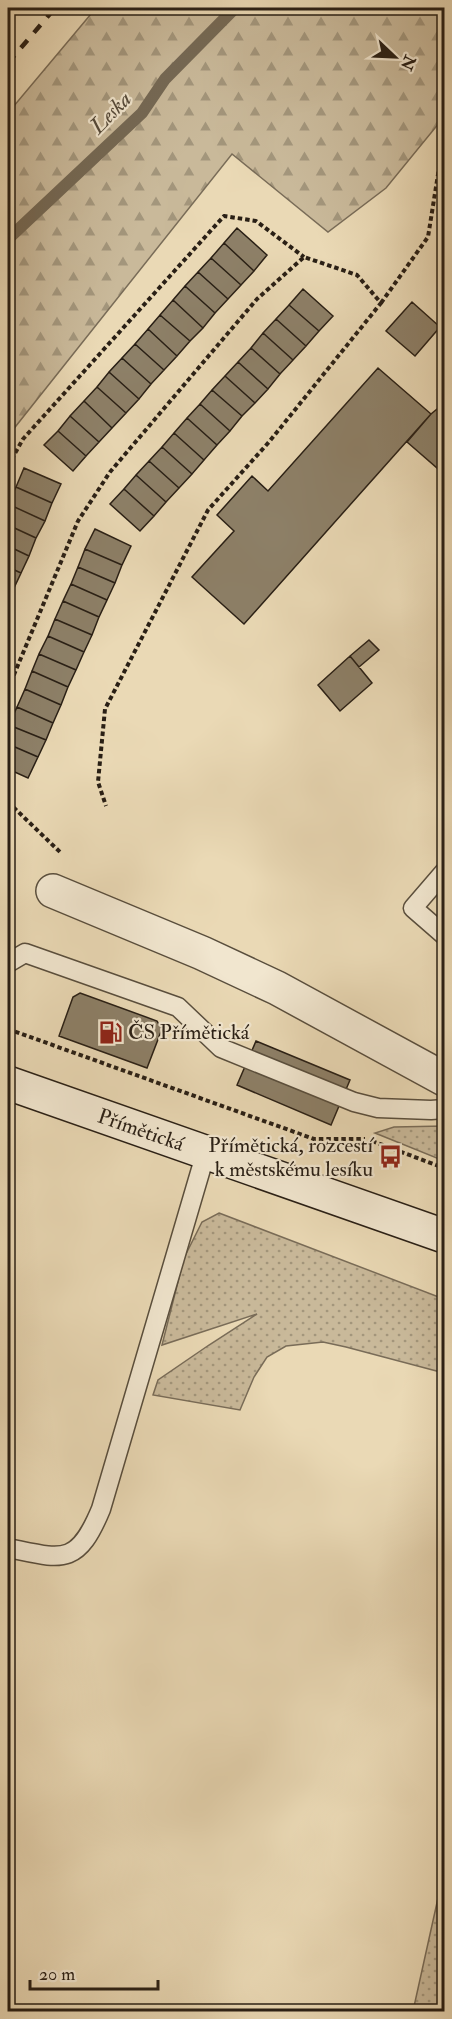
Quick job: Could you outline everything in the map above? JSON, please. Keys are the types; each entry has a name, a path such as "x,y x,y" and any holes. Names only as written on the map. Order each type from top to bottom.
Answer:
{"main road":[{"path":"53,891 202,953 277,988 444,1079"},
{"name":"Přímětická","path":"8,1083 444,1236"}],"lane":[{"path":"444,872 413,908 444,935"},
{"path":"8,963 25,953 178,1007 221,1048 354,1102 378,1108 444,1109"},
{"path":"8,1548 49,1556 65,1556 79,1549 92,1531 101,1509 206,1152"}],"path":[{"path":"106,806 98,782 105,709 207,510 269,442 381,303 428,237 443,164 444,137"},
{"path":"8,466 23,439 224,216 256,221 304,257 357,274 381,303"},
{"path":"8,689 78,521 110,472 257,299 304,257"},
{"path":"8,802 63,855"},
{"path":"8,1029 314,1139 368,1139 444,1168"}],"green space":[{"path":"96,8 444,8 444,117 386,188 328,232 232,154 8,436 8,113"},
{"path":"444,1126 444,1161 375,1133 394,1127"},
{"path":"219,1213 444,1299 444,1373 323,1342 286,1346 267,1357 254,1377 240,1410 153,1395 158,1380 257,1314 162,1345 184,1258 202,1222"},
{"path":"444,1871 444,2011 413,2011"}],"building":[{"path":"237,228 267,255 254,271 224,243"},
{"path":"224,243 254,271 241,285 211,258"},
{"path":"211,258 241,285 228,299 198,272"},
{"path":"198,272 228,299 215,313 185,286"},
{"path":"185,286 215,313 203,328 173,300"},
{"path":"303,289 333,316 319,331 289,305"},
{"path":"173,300 203,328 190,341 160,315"},
{"path":"412,302 440,327 415,356 386,331"},
{"path":"289,305 319,331 306,346 276,319"},
{"path":"160,315 190,341 177,356 148,329"},
{"path":"276,319 306,346 293,360 263,333"},
{"path":"148,329 177,356 164,370 135,344"},
{"path":"263,333 293,360 280,374 251,348"},
{"path":"135,344 164,370 151,384 122,358"},
{"path":"251,348 280,374 268,389 238,362"},
{"path":"122,358 151,384 139,399 109,372"},
{"path":"238,362 268,389 255,403 225,376"},
{"path":"378,368 431,414 244,624 192,577 234,531 217,515 252,476 268,491"},
{"path":"109,372 139,399 126,413 97,387"},
{"path":"225,376 255,403 242,416 212,390"},
{"path":"97,387 126,413 112,428 84,401"},
{"path":"212,390 242,416 230,431 200,404"},
{"path":"84,401 112,428 99,442 70,416"},
{"path":"200,404 230,431 217,445 187,418"},
{"path":"442,405 444,407 444,474 407,442 431,414"},
{"path":"70,416 99,442 86,456 58,431"},
{"path":"187,418 217,445 204,460 174,433"},
{"path":"58,431 86,456 73,471 44,445"},
{"path":"174,433 204,460 192,474 162,447"},
{"path":"162,447 192,474 179,488 149,461"},
{"path":"149,461 179,488 166,502 136,475"},
{"path":"24,468 61,484 52,503 16,487"},
{"path":"136,475 166,502 154,516 124,489"},
{"path":"16,487 52,503 45,521 8,504"},
{"path":"124,489 154,516 140,531 110,504"},
{"path":"8,504 45,521 36,538 8,525"},
{"path":"8,525 36,538 29,556 8,546"},
{"path":"95,529 131,546 122,565 85,549"},
{"path":"8,546 29,556 21,573 8,567"},
{"path":"85,549 122,565 115,583 78,567"},
{"path":"8,567 21,573 13,590 8,588"},
{"path":"78,567 115,583 107,600 71,584"},
{"path":"71,584 107,600 99,617 63,601"},
{"path":"63,601 99,617 92,635 55,619"},
{"path":"55,619 92,635 84,652 48,636"},
{"path":"48,636 84,652 76,670 39,654"},
{"path":"369,640 379,650 359,667 350,656"},
{"path":"39,654 76,670 68,687 32,671"},
{"path":"350,656 372,683 340,711 318,685"},
{"path":"32,671 68,687 61,705 25,689"},
{"path":"25,689 61,705 53,723 17,707"},
{"path":"17,707 53,723 46,740 9,725"},
{"path":"9,725 46,740 38,757 8,744"},
{"path":"8,744 38,757 28,778 8,769"},
{"name":"ČS Přímětická","path":"80,993 157,1021 162,1029 147,1068 59,1036 73,997"},
{"path":"256,1041 350,1080 331,1125 237,1085"}],"waterway":[{"name":"Leska","path":"8,239 142,113 165,79 235,8"}],"railway":[{"path":"8,63 55,8"}],"place":[{"name":"ČS Přímětická","path":"110,1032"},
{"name":"Přímětická, rozcestí k městskému lesíku","path":"391,1157"}]}
